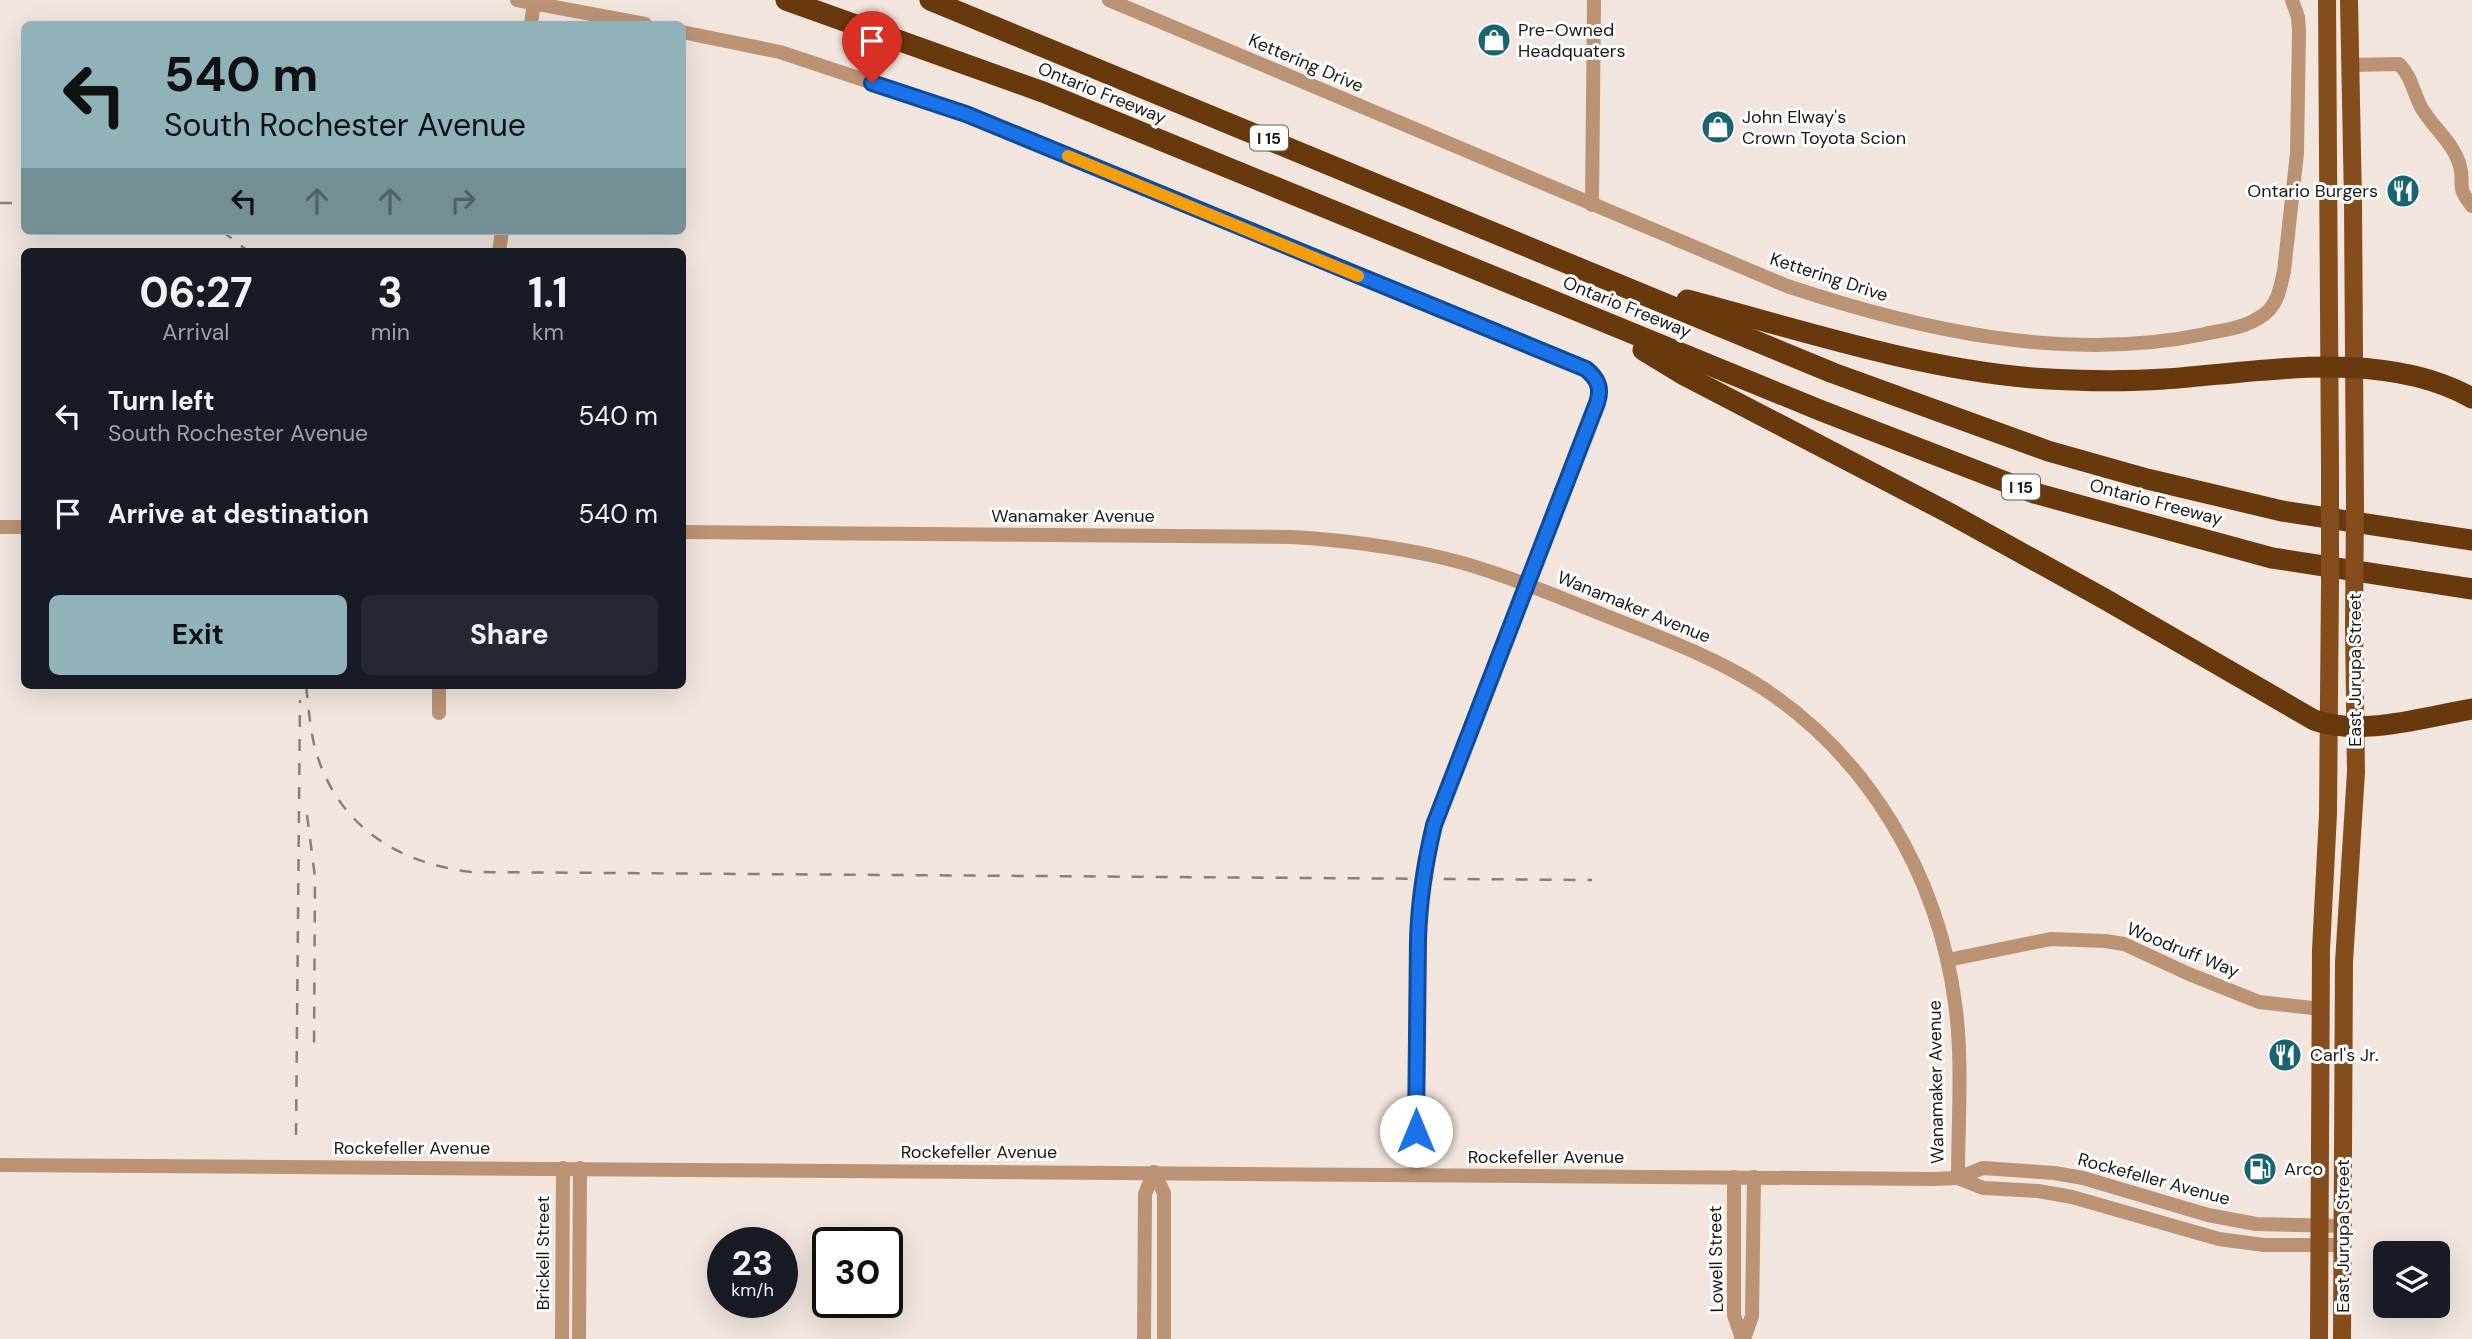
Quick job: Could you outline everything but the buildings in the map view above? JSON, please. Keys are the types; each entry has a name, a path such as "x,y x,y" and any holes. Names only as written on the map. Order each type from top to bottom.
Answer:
{"highway":[{"name":"Ontario Freeway","path":"786,0 1044,92 1822,411 2034,492 2272,558 2472,589"},
{"name":"Ontario Freeway","path":"930,0 1833,373 2048,452 2282,511 2472,540"},
{"path":"1607,278 1911,360 1995,375 2118,382 2330,366 2411,376 2451,386 2472,398"},
{"path":"1591,317 1684,375 1949,513 2104,598 2314,720 2355,729 2472,709"}],"main road":[{"name":"East Jurupa Street","path":"2319,1339 2321,1009 2329,725 2327,0"},
{"name":"East Jurupa Street","path":"2342,1339 2344,962 2356,772 2355,368 2349,0"}],"street":[{"path":"517,0 630,21"},
{"name":"Kettering Drive","path":"1109,0 1787,286 1918,325 1995,337 2068,343 2169,340 2238,327 2256,320 2270,308 2280,292 2284,271 2297,153 2299,30 2292,0"},
{"path":"1592,205 1594,0"},
{"path":"531,21 534,2"},
{"path":"686,33 780,52 966,114 1586,369 1598,382 1600,394 1597,403 1434,825 1427,854 1419,909 1416,1175"},
{"path":"2349,65 2399,65 2408,73 2421,108 2445,137 2460,165 2460,191 2472,206"},
{"path":"0,527 21,527"},
{"name":"Wanamaker Avenue","path":"686,532 1292,537 1372,544 1440,558 1526,585 1706,656 1758,686 1817,732 1860,777 1901,838 1930,900 1948,960 1958,1044 1958,1178"},
{"path":"439,689 439,713"},
{"name":"Woodruff Way","path":"1948,960 2051,939 2105,941 2124,944 2259,1002 2321,1009"},
{"name":"Rockefeller Avenue","path":"0,1165 1958,1178 1983,1188 2038,1191 2072,1197 2219,1239 2264,1245 2342,1245"},
{"name":"Brickell Street","path":"562,1339 563,1168"},
{"name":"Brickell Street","path":"579,1339 580,1168"},
{"name":"Rockefeller Avenue","path":"1958,1178 1983,1168 2054,1173 2084,1178 2208,1215 2245,1222 2343,1226"},
{"path":"1144,1339 1145,1194 1154,1172"},
{"path":"1154,1172 1164,1193 1164,1339"},
{"name":"Lowell Street","path":"1734,1177 1734,1315 1743,1339"},
{"name":"Lowell Street","path":"1743,1339 1752,1316 1754,1177"}],"railway":[{"path":"0,203 21,203"},
{"path":"227,235 244,248"},
{"path":"306,689 317,755 340,802 357,821 396,850 419,860 471,872 1592,880"},
{"path":"296,1135 300,700"},
{"path":"307,815 315,877 314,1049"}],"slow traffic":[{"path":"1068,156 1358,276"}],"place":[{"name":"Pre-Owned Headquaters","path":"1494,40"},
{"name":"John Elway's Crown Toyota Scion","path":"1718,127"},
{"name":"Ontario Burgers","path":"2403,191"},
{"name":"Carl's Jr.","path":"2285,1055"},
{"name":"Arco","path":"2260,1169"}],"route":[{"path":"872,83 966,114 1586,369 1598,382 1600,394 1597,403 1434,825 1419,909 1416,1131"}]}
